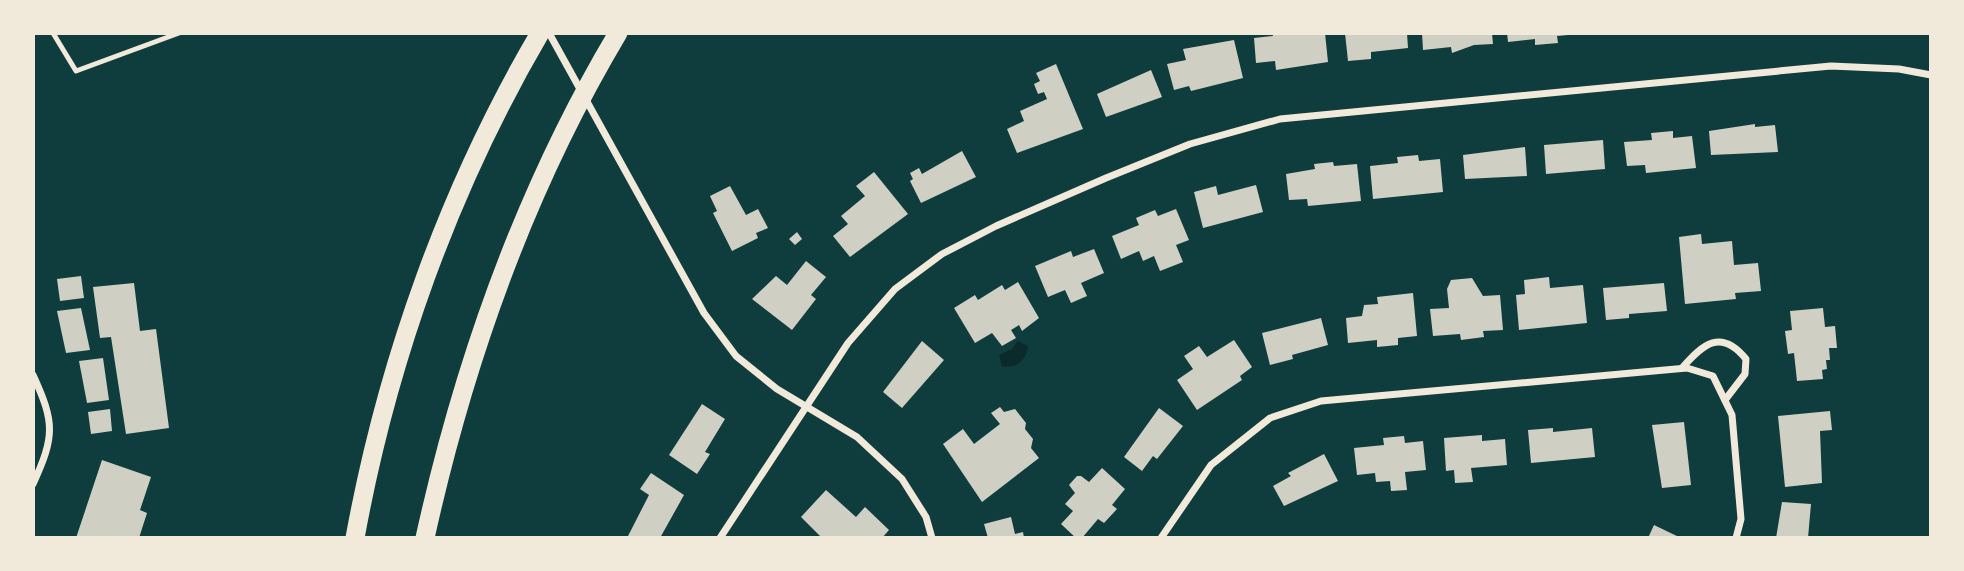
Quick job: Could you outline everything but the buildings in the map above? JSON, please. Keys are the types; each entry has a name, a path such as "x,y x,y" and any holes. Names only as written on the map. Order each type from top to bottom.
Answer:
{"highway":[{"path":"355,538 377,436 423,287 480,147 540,33"},
{"path":"425,538 460,401 505,267 562,138 618,33"}],"street":[{"path":"549,33 704,313 736,356 777,389 857,437 902,479 926,517 932,538"},
{"path":"720,538 848,343 895,289 942,254 996,226 1189,144 1280,119 1818,67 1899,69 1931,75"},
{"path":"1682,368 1706,344 1719,341 1738,349 1746,359 1745,374 1725,400"},
{"path":"1161,538 1211,465 1270,418 1321,401 1682,368 1713,376 1732,415 1741,519 1736,538"},
{"path":"33,375 51,423 46,455 33,484"}],"lane":[{"path":"53,33 76,71 179,33"}],"water":[{"path":"1018,341 1028,346 1025,355 1016,365 1002,366 999,355 1012,349"}]}
